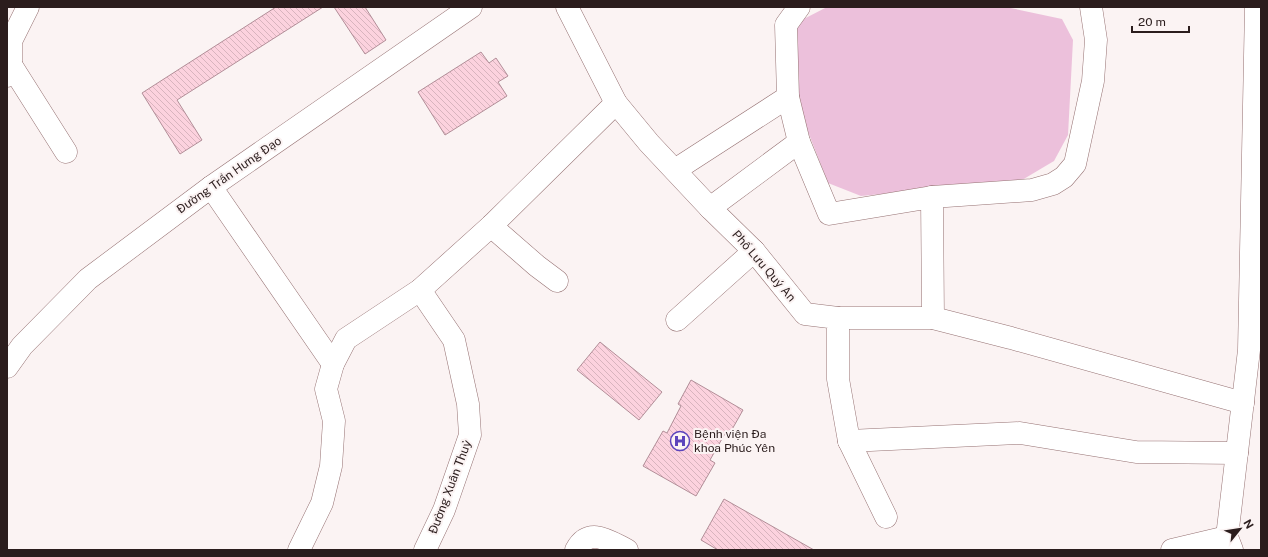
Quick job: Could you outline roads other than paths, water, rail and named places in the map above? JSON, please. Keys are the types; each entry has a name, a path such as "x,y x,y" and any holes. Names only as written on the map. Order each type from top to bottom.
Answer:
{"street":[{"path":"28,7 9,40 9,71 66,152"},
{"name":"Đường Trần Hưng Đạo","path":"7,367 22,346 88,279 211,187 471,7"},
{"name":"Phố Lưu Quý An","path":"567,7 616,103 649,143 676,170 710,208 754,251 805,314 838,318 933,318 1026,342 1242,403"},
{"path":"799,7 786,25 788,97 799,142 830,214 932,197 1032,190 1053,184 1064,177 1075,164 1093,81 1096,40 1091,7"},
{"path":"1172,550 1230,544 1242,403 1255,351 1256,7"},
{"path":"676,170 788,97"},
{"path":"298,550 322,503 331,466 334,421 326,389 333,364 346,339 420,290 491,226 616,103"},
{"path":"710,208 799,142"},
{"path":"211,187 333,364"},
{"path":"932,197 933,318"},
{"path":"491,226 537,266 557,281"},
{"path":"677,320 754,251"},
{"name":"Đường Xuân Thuỷ","path":"420,290 454,340 468,404 470,435 444,510 425,550"},
{"path":"838,318 838,379 849,441 886,517"},
{"path":"849,441 1020,433 1136,452 1237,453"},
{"path":"576,550 580,542 590,537 602,537 627,550"}],"place":[{"name":"Bệnh viện Đa khoa Phúc Yên","path":"680,441"}]}
